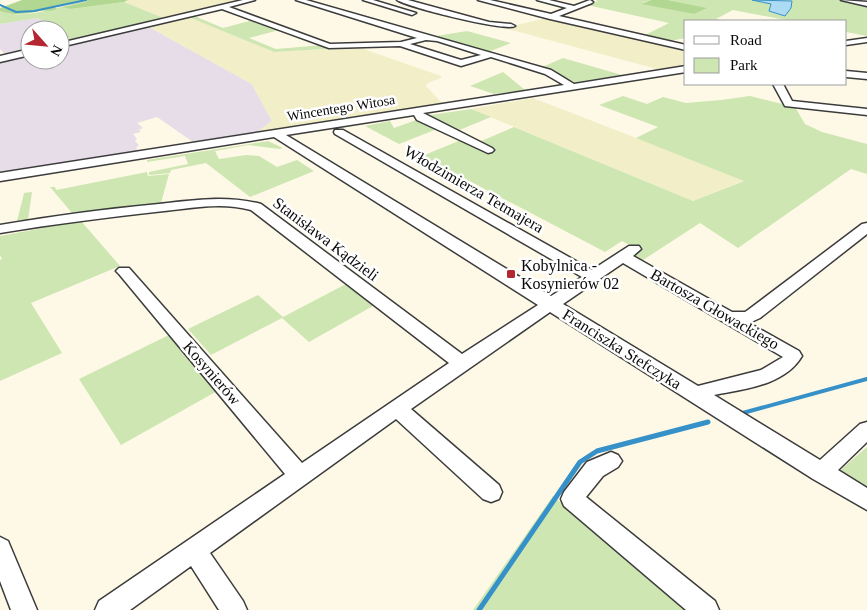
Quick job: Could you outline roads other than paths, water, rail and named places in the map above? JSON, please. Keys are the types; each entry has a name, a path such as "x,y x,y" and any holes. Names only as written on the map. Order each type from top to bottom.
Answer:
{"street":[{"path":"70,43 252,0"},
{"path":"299,0 426,38"},
{"path":"366,0 424,16"},
{"path":"400,0 489,24 511,26"},
{"path":"481,0 684,48"},
{"path":"540,0 574,8"},
{"path":"474,29 511,26 588,3 567,0"},
{"path":"844,0 867,4"},
{"path":"222,7 330,46 401,44 426,38 438,38 548,72 572,87"},
{"path":"847,43 867,40"},
{"path":"401,44 460,64 490,55"},
{"path":"0,59 20,54"},
{"name":"Wincentego Witosa","path":"0,177 684,69"},
{"path":"856,75 867,71"},
{"path":"847,74 867,76"},
{"path":"779,85 789,104 867,112"},
{"path":"416,112 422,118 488,150"},
{"name":"Włodzimierza Tetmajera","path":"339,132 592,276"},
{"name":"Franciszka Stefczyka","path":"276,134 867,500"},
{"name":"Stanisława Kądzieli","path":"0,230 92,214 219,202 246,204 256,207 462,363"},
{"path":"731,318 748,318 754,314 867,227"},
{"name":"Bartosza Głowackiego","path":"550,304 628,252 749,331 793,356 791,362 776,372 706,390 699,396"},
{"name":"Kosynierów","path":"124,271 300,476"},
{"path":"108,610 462,363 550,304"},
{"path":"397,408 491,492"},
{"path":"821,472 867,430"},
{"path":"611,461 595,469 572,499 706,610"},
{"path":"0,549 24,610"},
{"path":"194,550 234,610"}],"water":[{"path":"752,0 792,1 791,8 785,16 769,11 771,4"}],"waterway":[{"path":"0,5 16,12 34,11 86,0"},
{"path":"739,414 867,379"},
{"path":"479,610 580,462 597,451 708,422"}],"place":[{"name":"Kobylnica - Kosynierów 02","path":"511,274"}]}
